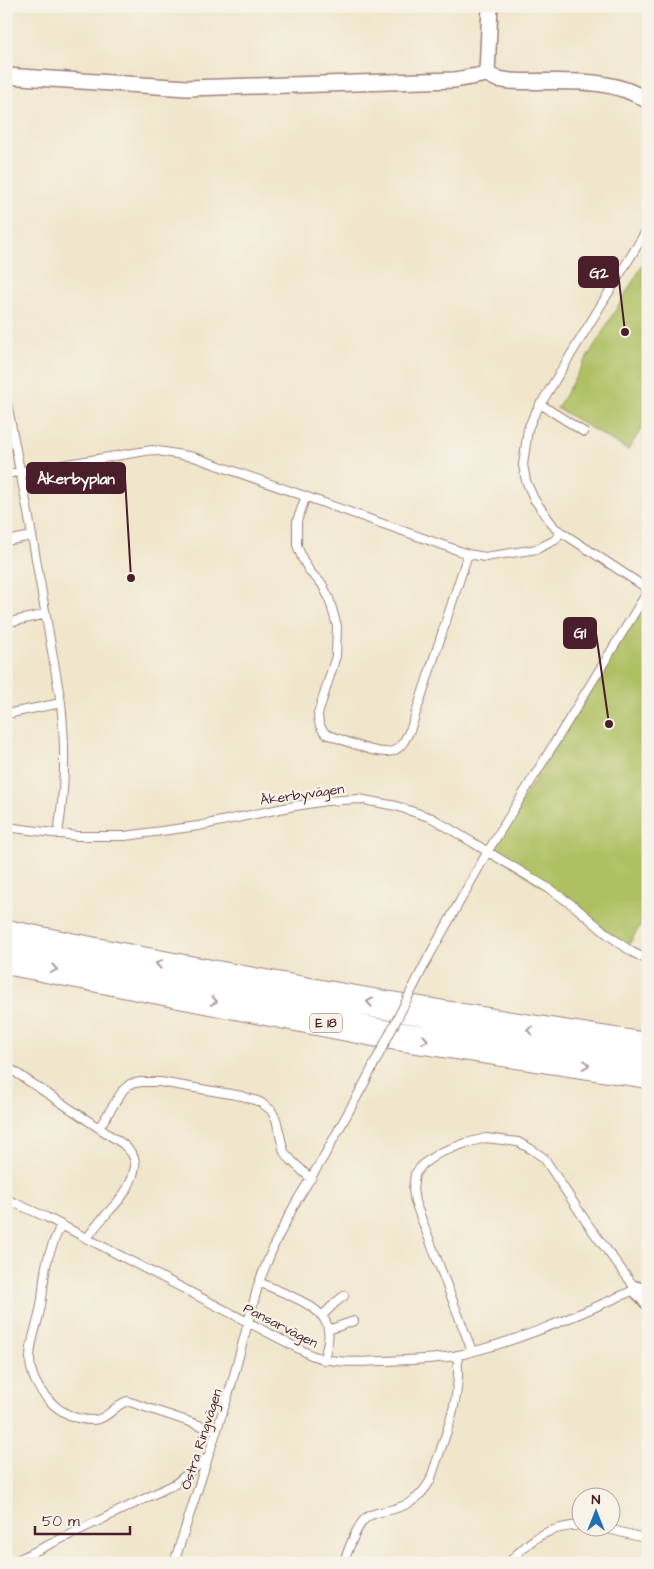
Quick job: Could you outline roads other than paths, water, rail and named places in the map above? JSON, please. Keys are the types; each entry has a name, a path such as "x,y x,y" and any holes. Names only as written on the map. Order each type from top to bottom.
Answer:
{"highway":[{"name":"E 18","path":"6,934 88,951 451,1017 648,1047"},
{"name":"E 18","path":"6,960 384,1034 648,1074"}],"street":[{"path":"487,74 490,6"},
{"path":"6,76 187,88 455,80 487,74 497,79 510,81 596,83 618,87 637,94 648,101"},
{"path":"642,1287 648,1302"}],"lane":[{"path":"648,228 540,404 528,429 523,465 526,481 534,499 555,528 648,590"},
{"path":"6,398 61,704 65,768 58,834"},
{"path":"540,404 584,432"},
{"path":"6,474 152,450 194,456 468,554 485,557 537,548 555,540 561,532"},
{"path":"306,496 297,521 297,545 310,572 322,584 329,598 337,626 336,656 318,714 321,730 326,734 379,752 396,750 403,743 411,728 468,554"},
{"path":"6,541 32,536"},
{"name":"Östra Ringvägen","path":"174,1563 241,1355 259,1282 275,1243 364,1082 428,958 488,851 648,590"},
{"path":"15,621 46,614"},
{"path":"6,714 61,704"},
{"name":"Åkerbyvägen","path":"6,827 77,836 125,836 198,826 326,801 359,799 396,806 432,818 488,851 574,906 614,939 632,952 648,960"},
{"path":"6,1066 123,1144 131,1152 135,1163 132,1179 124,1195 99,1221 87,1239"},
{"path":"99,1128 130,1084 160,1082 242,1096 260,1102 271,1110 276,1118 284,1152 311,1179"},
{"path":"472,1351 415,1202 413,1190 415,1174 423,1164 439,1153 486,1138 518,1142 531,1149 544,1158 589,1226 642,1287"},
{"name":"Pansarvägen","path":"6,1199 61,1225 311,1355 340,1363 421,1360 457,1355 508,1342 642,1287"},
{"path":"61,1225 45,1270 40,1309 31,1342 30,1360 33,1379 43,1394 58,1408 77,1418 103,1419 118,1404 127,1401 217,1431"},
{"path":"259,1282 312,1307 322,1316 328,1330 324,1360"},
{"path":"322,1316 344,1296"},
{"path":"328,1330 354,1321"},
{"path":"343,1563 359,1527 367,1518 405,1506 422,1493 430,1481 456,1401 459,1369 457,1355"},
{"path":"11,1563 175,1484 208,1457"},
{"path":"508,1563 525,1551 528,1543 544,1533 553,1534 568,1526 572,1526"},
{"path":"622,1532 648,1539"}],"place":[{"name":"G2","path":"625,332"},
{"name":"Åkerbyplan","path":"131,578"},
{"name":"G1","path":"609,724"}]}
